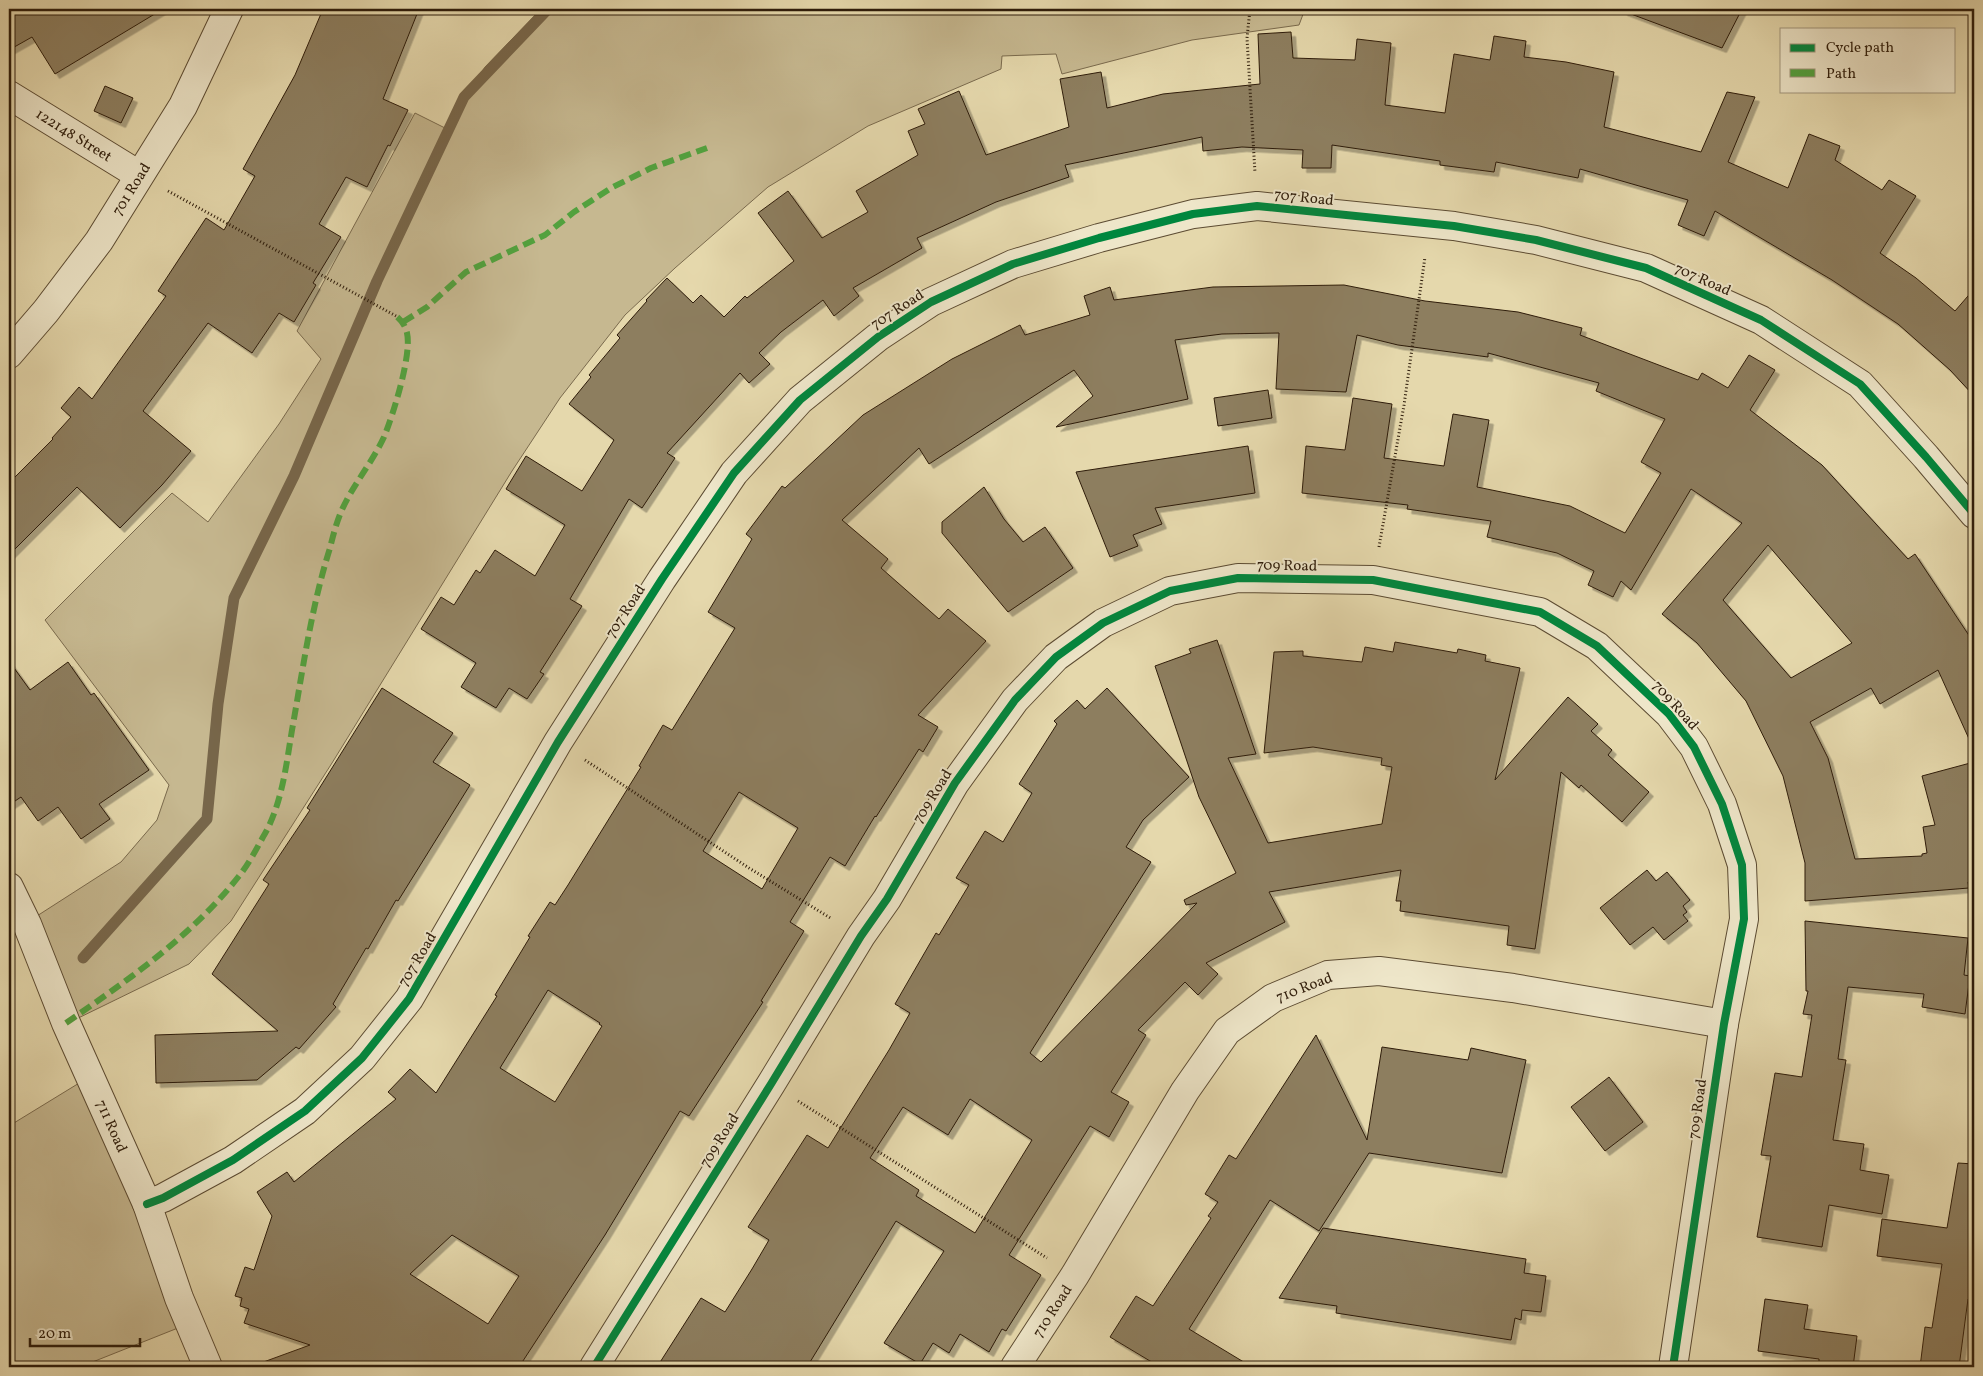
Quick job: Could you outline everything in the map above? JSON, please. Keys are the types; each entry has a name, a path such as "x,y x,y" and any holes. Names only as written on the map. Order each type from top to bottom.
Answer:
{"street":[{"name":"701 Road","path":"9,354 46,311 99,241 182,106 229,9"},
{"name":"122148 Street","path":"9,95 139,175"},
{"name":"707 Road","path":"146,1204 163,1198 233,1160 305,1111 362,1058 409,999 558,742 662,579 734,473 800,400 878,337 931,302 1013,264 1100,238 1193,214 1257,206 1430,223 1536,240 1646,268 1761,320 1860,384 1974,514"},
{"name":"709 Road","path":"594,1367 956,783 1015,700 1056,657 1102,623 1170,591 1238,578 1373,580 1540,612 1597,646 1669,714 1694,746 1722,804 1742,865 1744,920 1724,1024 1673,1367"},
{"name":"711 Road","path":"9,887 18,927 66,1023 146,1204 179,1298 208,1367"},
{"name":"710 Road","path":"1015,1367 1075,1275 1185,1091 1227,1031 1272,998 1328,976 1379,971 1513,988 1724,1024"}],"path":[{"path":"1250,9 1247,38 1257,206"},
{"path":"139,175 396,316"},
{"path":"1373,580 1404,405 1430,223"},
{"path":"558,742 749,868 861,936"},
{"path":"771,1084 1075,1275"}],"shaded area":[{"path":"541,9 1305,9 1299,25 1192,40 1062,74 1056,54 1002,56 1001,69 868,126 768,187 675,268 625,315 560,398 512,471 332,763 231,921 189,964 66,1024 26,923 121,862 157,820 169,785 45,620 172,493 208,522 279,424 321,359 297,331 415,113 445,128 485,67"},
{"path":"89,1077 188,1324 80,1367 9,1367 9,1126"}],"building":[{"path":"9,9 163,9 55,74 32,37 9,50"},
{"path":"323,9 419,9 383,99 408,110 367,187 346,177 319,224 341,237 313,283 316,285 294,322 279,313 252,353 208,323 143,411 191,451 162,485 120,528 77,487 9,555 9,483 53,439 71,417 61,408 79,387 92,399 166,296 158,291 206,218 224,230 255,176 243,169 295,75"},
{"path":"1623,9 1742,9 1722,48 1623,11"},
{"path":"1291,32 1293,58 1355,60 1357,39 1391,43 1385,105 1445,113 1454,54 1490,60 1494,36 1526,41 1524,57 1566,62 1614,72 1604,127 1701,152 1727,92 1755,97 1728,162 1788,188 1809,134 1840,146 1835,160 1882,190 1889,180 1916,196 1880,253 1916,278 1955,311 1974,289 1974,396 1950,370 1898,324 1832,280 1715,211 1704,236 1678,225 1688,200 1580,169 1578,178 1496,162 1494,172 1440,165 1440,161 1332,145 1331,168 1302,168 1303,150 1242,147 1203,151 1202,137 1065,165 1069,177 996,202 917,238 922,248 853,288 859,296 834,316 823,300 781,332 759,353 770,364 749,383 740,373 667,453 675,458 642,508 629,499 570,599 582,606 540,672 544,674 527,699 509,688 496,708 461,687 476,663 421,629 441,597 454,605 476,570 480,573 495,550 535,576 565,525 506,489 526,456 582,491 614,440 569,404 591,377 589,375 620,338 617,335 667,278 693,303 701,295 724,317 745,296 747,298 794,261 758,213 788,191 822,238 868,212 856,191 918,155 908,131 925,124 918,109 959,91 986,155 1069,127 1060,79 1101,72 1107,108 1163,94 1260,84 1258,34"},
{"path":"105,86 133,98 121,123 94,111"},
{"path":"1344,285 1425,301 1518,312 1582,328 1580,335 1698,380 1702,373 1728,388 1749,355 1775,370 1750,410 1822,465 1908,559 1915,554 1974,643 1974,750 1938,670 1880,704 1871,688 1810,722 1828,758 1855,859 1922,856 1922,854 1927,853 1923,827 1935,825 1922,776 1974,762 1974,881 1968,882 1969,888 1805,901 1805,863 1783,776 1746,701 1697,643 1662,614 1742,523 1691,489 1631,590 1621,581 1613,597 1588,585 1594,571 1557,553 1487,537 1491,521 1407,509 1408,505 1302,493 1306,446 1345,450 1353,398 1392,404 1384,458 1444,466 1453,414 1489,420 1477,487 1570,506 1625,533 1661,473 1641,462 1665,419 1596,391 1599,383 1488,353 1488,357 1398,345 1357,335 1346,392 1276,389 1279,333 1222,334 1175,340 1188,399 1056,427 1093,396 1074,370 929,464 919,448 842,520 888,559 881,568 939,619 948,609 986,641 918,715 938,727 923,752 919,749 845,866 830,857 790,922 804,931 761,1001 763,1002 689,1116 680,1111 605,1235 519,1367 258,1367 258,1364 310,1345 244,1323 249,1309 240,1306 242,1298 235,1296 245,1267 254,1270 272,1216 257,1192 287,1172 294,1182 396,1099 388,1092 410,1069 436,1093 497,996 495,995 530,937 528,936 550,902 555,905 568,885 641,767 639,766 663,725 672,730 735,628 708,612 752,539 746,534 782,486 785,488 863,415 952,359 1020,325 1025,335 1090,315 1084,296 1110,287 1114,300 1213,287","holes":["1768,545 1852,643 1791,678 1723,600","739,792 798,828 762,889 703,851","548,990 602,1026 555,1102 500,1068","452,1235 519,1276 488,1324 410,1274"]},
{"path":"1268,390 1272,418 1218,426 1214,398"},
{"path":"1248,446 1255,493 1155,508 1162,524 1133,535 1138,546 1110,557 1076,472"},
{"path":"984,487 1004,519 1023,542 1045,527 1073,568 1008,612 942,533 942,522"},
{"path":"1217,640 1256,754 1228,758 1268,843 1382,824 1392,767 1381,765 1382,758 1313,747 1264,753 1274,652 1303,651 1303,656 1362,662 1365,647 1393,652 1395,642 1457,653 1458,649 1486,655 1485,661 1520,668 1495,780 1568,697 1598,724 1591,731 1612,750 1608,755 1649,792 1622,822 1581,785 1579,788 1561,772 1535,949 1507,945 1509,926 1400,911 1401,901 1396,901 1401,870 1269,892 1285,922 1206,963 1218,974 1198,995 1185,982 1138,1030 1146,1035 1111,1092 1129,1102 1109,1137 1090,1126 1009,1255 1041,1275 1006,1331 1002,1329 989,1352 960,1334 949,1353 933,1343 920,1364 884,1343 944,1251 896,1221 807,1367 657,1367 701,1298 725,1312 769,1240 748,1227 807,1135 828,1148 910,1013 895,1004 936,933 939,935 969,885 956,878 985,831 1003,842 1032,793 1019,784 1057,724 1054,721 1077,700 1085,709 1107,688 1189,777 1143,820 1126,847 1151,862 1030,1053 1041,1062 1197,903 1186,905 1184,900 1236,873 1199,797 1155,666 1191,653 1189,649","holes":["970,1099 1032,1140 975,1233 916,1196 919,1190 870,1158 903,1107 948,1135"]},
{"path":"9,661 30,690 68,662 91,695 94,693 149,770 99,804 110,819 81,839 58,807 38,821 21,797 9,805"},
{"path":"382,688 453,733 433,762 470,785 398,901 396,900 368,949 366,948 333,1004 336,1007 299,1049 296,1047 257,1080 156,1083 155,1035 278,1031 212,974 269,884 263,880 310,810 307,808"},
{"path":"1647,870 1656,881 1667,872 1690,900 1683,906 1687,912 1683,915 1688,921 1664,940 1653,927 1630,945 1600,908"},
{"path":"1805,921 1968,938 1964,975 1970,976 1965,1014 1922,1007 1924,994 1848,987 1838,1059 1846,1060 1833,1140 1864,1144 1860,1170 1889,1175 1882,1214 1829,1205 1822,1247 1757,1237 1771,1156 1761,1155 1775,1073 1802,1077 1812,1015 1803,1014 1808,991 1806,991"},
{"path":"1316,1035 1367,1140 1382,1047 1468,1060 1471,1048 1526,1060 1502,1173 1369,1153 1319,1231 1270,1200 1189,1329 1252,1367 1160,1367 1110,1337 1136,1296 1153,1306 1211,1218 1208,1216 1218,1202 1205,1194 1229,1155 1236,1159"},
{"path":"1609,1077 1643,1122 1605,1151 1571,1107"},
{"path":"1958,1163 1974,1164 1974,1300 1968,1299 1959,1367 1920,1367 1925,1327 1932,1328 1942,1264 1877,1256 1882,1219 1947,1228"},
{"path":"1323,1228 1526,1259 1524,1273 1546,1276 1541,1312 1522,1310 1521,1320 1515,1318 1511,1340 1336,1313 1337,1306 1279,1298"},
{"path":"1765,1299 1808,1305 1804,1329 1857,1336 1853,1367 1819,1367 1819,1359 1758,1351"}],"waterway":[{"path":"83,958 207,819 218,704 234,598 294,476 377,281 464,97 548,9"}],"marked path":[{"path":"403,322 427,307 466,272 545,235 574,212 611,188 651,168 707,148"},
{"path":"66,1023 158,956 201,918 221,898 242,872 269,825 279,799 313,616 323,571 339,516 384,437 401,385 408,343 407,333 402,321 396,316"}],"cycle path":[{"path":"147,1204 163,1198 233,1160 305,1111 362,1058 409,999 558,742 662,579 734,473 800,400 878,337 931,302 1013,264 1099,238 1193,214 1257,206 1454,226 1536,240 1646,268 1761,320 1860,384 1974,514"},
{"path":"594,1367 861,936 887,899 955,783 1015,700 1056,657 1103,623 1170,591 1238,578 1373,580 1540,612 1597,646 1669,714 1694,747 1722,804 1742,865 1744,919 1724,1024 1673,1367"}]}
